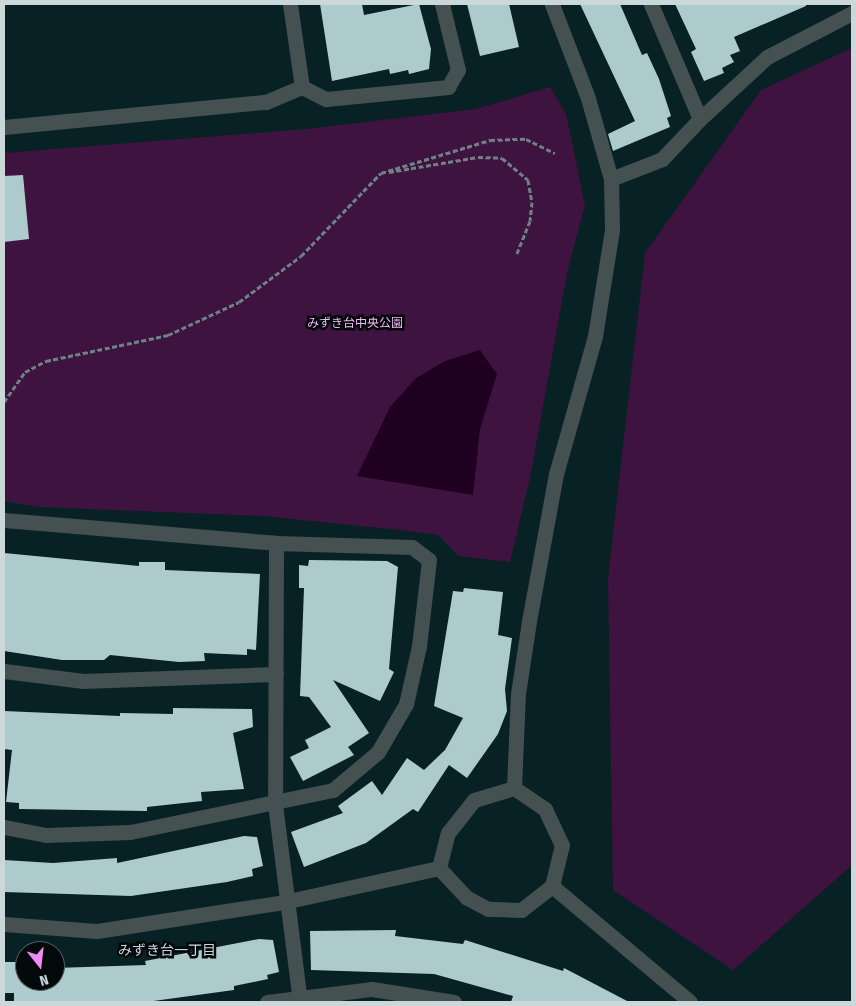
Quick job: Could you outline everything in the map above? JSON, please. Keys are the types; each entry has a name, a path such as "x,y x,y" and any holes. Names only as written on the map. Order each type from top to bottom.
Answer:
{"street":[{"path":"290,4 302,87"},
{"path":"4,127 266,102 302,87 326,99 448,87 458,70 442,4"},
{"path":"514,788 518,694 529,622 556,474 596,336 612,230 611,179 588,98 552,4"},
{"path":"651,4 700,119"},
{"path":"611,179 662,159 700,119 768,57 852,13"},
{"path":"4,520 276,543 412,547 429,560 419,646 406,704 378,752 333,790 275,804 130,832 46,835 4,827"},
{"path":"276,543 275,804 284,902 300,999"},
{"path":"4,672 83,681 276,674"},
{"path":"439,868 448,833 474,800 514,788"},
{"path":"439,868 468,898 488,909 521,910 552,886 562,845 545,809 514,788"},
{"path":"4,924 97,931 284,902 439,868"},
{"path":"552,886 690,1002"},
{"path":"267,1002 372,989 454,1002"}],"path":[{"path":"4,402 25,372 46,361 168,336 238,302 301,256 381,173 490,140 526,139 555,153"},
{"path":"381,173 478,157 502,158 528,180 532,202 530,221 516,255"}],"green space":[{"path":"852,48 852,865 733,970 613,890 608,578 645,253 761,90"},
{"name":"みずき台中央公園","path":"550,87 566,114 585,205 567,273 531,473 510,562 459,556 438,535 400,530 263,516 39,507 4,501 4,153 306,129 476,109"}],"shaded area":[{"path":"480,350 497,374 480,429 473,495 357,476 390,407 416,378 445,361"}],"building":[{"path":"320,4 362,4 364,15 419,4 431,49 429,69 409,74 408,70 390,74 389,69 332,81"},
{"path":"467,4 509,4 519,47 480,56"},
{"path":"580,4 620,4 642,55 647,53 659,79 671,116 667,118 670,127 613,151 608,134 635,121"},
{"path":"675,4 806,4 806,6 734,37 740,51 730,55 734,62 722,68 724,73 704,81 691,52 696,49"},
{"path":"23,175 29,239 4,242 4,176"},
{"path":"4,553 139,566 139,562 165,562 165,570 260,574 256,650 247,649 247,655 204,653 205,661 179,662 110,655 104,660 62,660 4,651"},
{"path":"309,560 387,561 398,567 389,669 394,672 380,701 333,680 369,733 348,747 354,755 303,781 290,757 309,748 305,740 331,727 309,697 300,696 304,588 299,588 299,565 308,566"},
{"path":"464,588 503,592 498,635 512,638 505,689 507,711 498,734 467,778 449,765 418,812 413,809 366,843 304,867 291,832 343,813 338,806 372,781 382,795 407,758 424,770 445,750 463,718 434,706 453,591 463,592"},
{"path":"173,708 252,709 253,727 233,733 244,789 201,792 202,801 147,807 147,811 19,809 19,803 6,802 12,750 4,749 4,711 120,716 120,713 173,714"},
{"path":"244,836 257,837 263,866 252,869 253,876 227,882 131,896 4,892 4,860 53,863 117,858 117,863"},
{"path":"396,930 395,936 463,944 465,940 563,971 564,968 629,1002 511,1002 513,996 434,974 311,970 310,931"},
{"path":"259,939 273,940 279,972 267,975 268,979 234,986 234,990 146,1002 14,1002 14,993 4,993 4,962 15,962 15,991 65,991 65,968 146,965 145,961"}],"district":[{"name":"みずき台一丁目","path":"167,951"}]}
